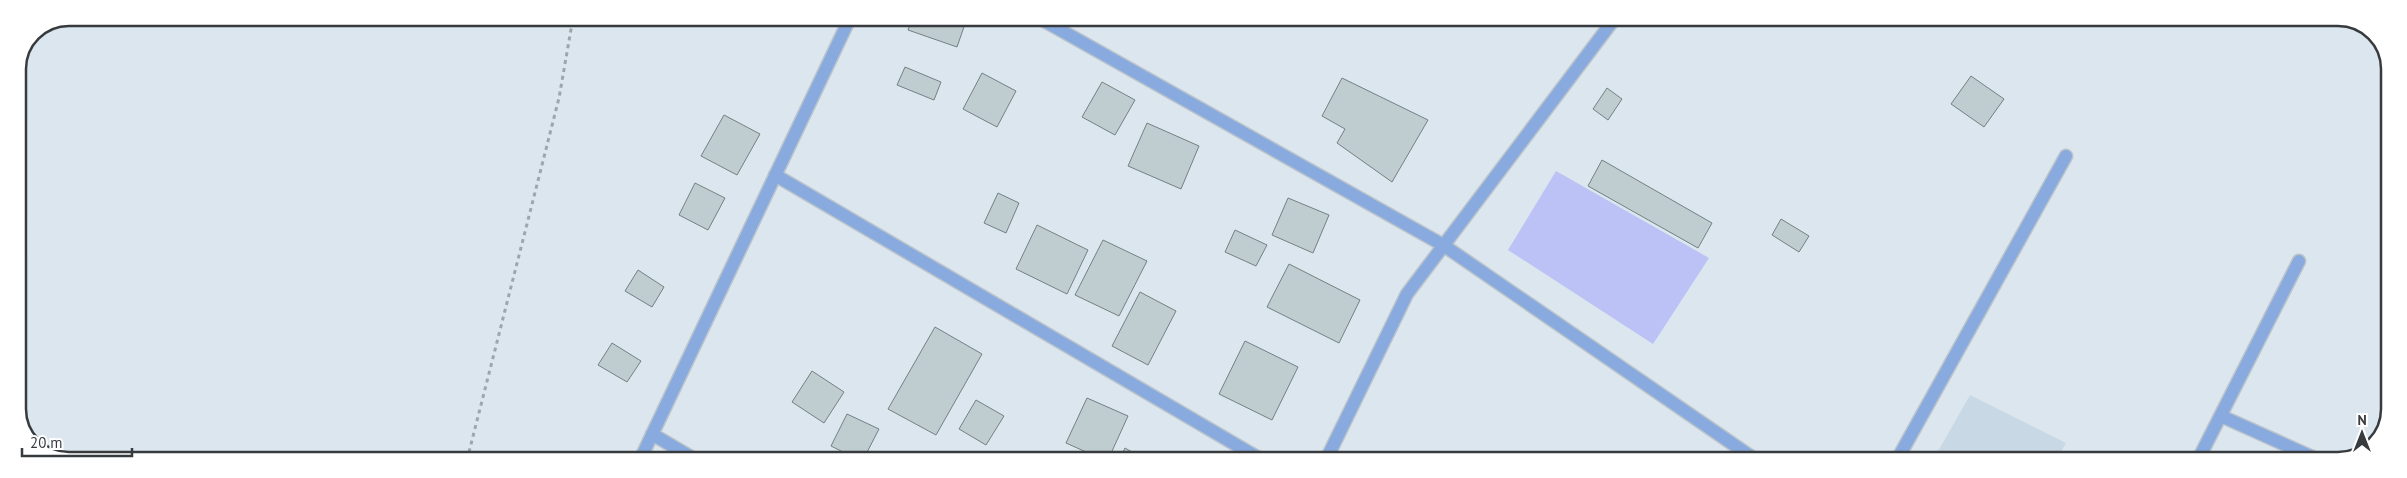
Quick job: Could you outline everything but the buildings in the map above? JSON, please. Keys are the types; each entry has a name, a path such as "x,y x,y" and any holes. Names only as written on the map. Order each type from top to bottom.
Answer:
{"street":[{"path":"644,452 846,26"},
{"path":"1053,26 1443,245 1744,452"},
{"path":"1330,452 1408,294 1609,26"},
{"path":"1901,452 2066,156"},
{"path":"775,175 1248,452"},
{"path":"2202,452 2299,261"},
{"path":"2220,416 2300,452"},
{"path":"652,434 682,452"}],"path":[{"path":"469,452 559,98 572,26"}],"shaded area":[{"path":"1556,171 1709,258 1653,344 1508,250"},
{"path":"1970,395 2066,443 2061,452 1938,452"}]}
